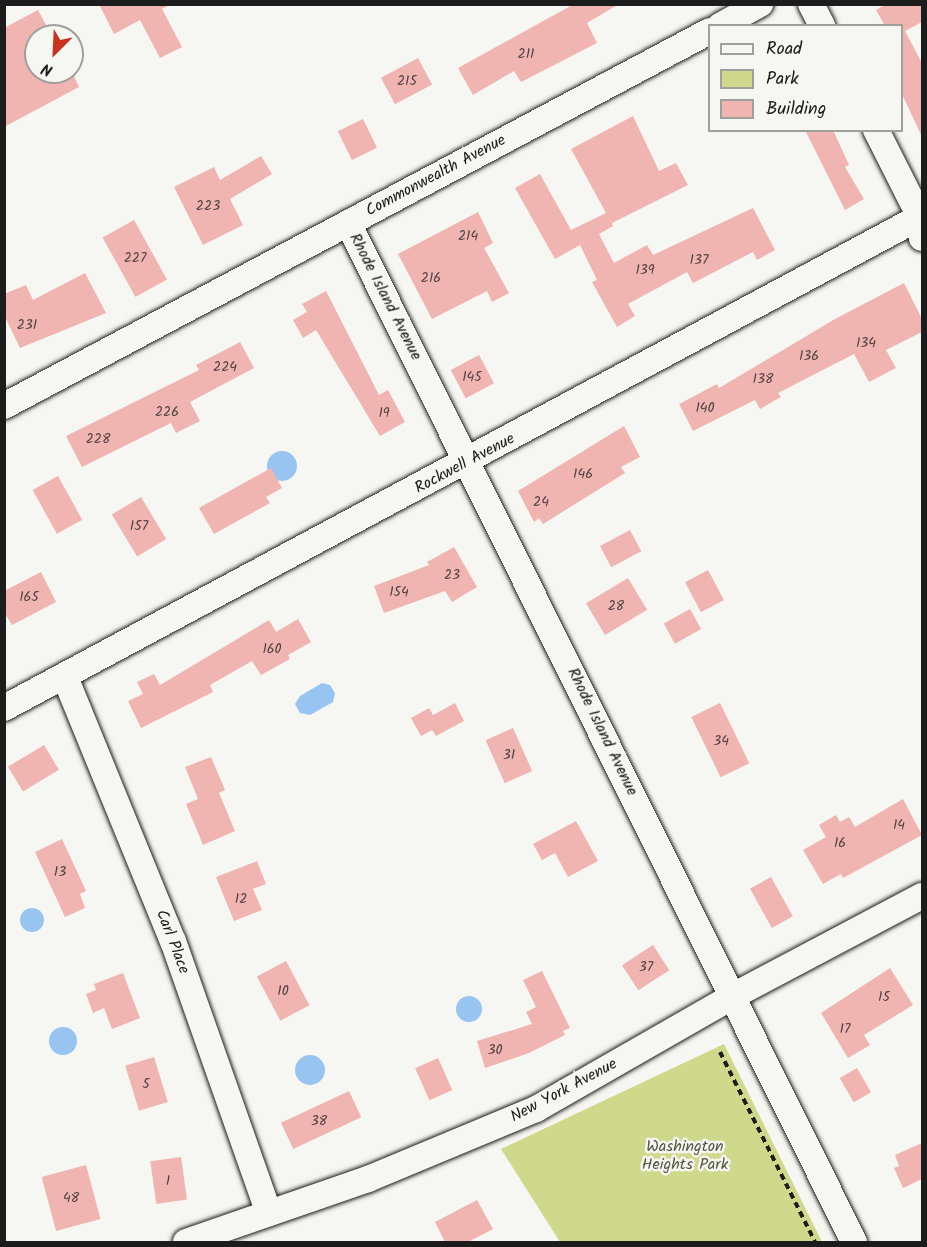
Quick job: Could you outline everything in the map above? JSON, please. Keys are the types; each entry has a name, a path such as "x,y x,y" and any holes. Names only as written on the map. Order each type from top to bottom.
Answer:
{"street":[{"path":"724,24 760,4"},
{"path":"811,4 821,24"},
{"name":"Commonwealth Avenue","path":"4,406 708,32"},
{"path":"877,132 922,223"},
{"name":"Rhode Island Avenue","path":"348,223 854,1242"},
{"name":"Rockwell Avenue","path":"4,708 922,223"},
{"name":"Carl Place","path":"65,677 173,941 268,1211"},
{"name":"New York Avenue","path":"186,1242 268,1211 368,1179 536,1109 733,996 922,896"}],"path":[{"path":"720,1052 815,1242"}],"green space":[{"name":"Washington Heights Park","path":"724,1044 822,1242 560,1242 501,1149"}],"water":[{"path":"282,451 293,455 297,466 293,477 282,481 271,477 267,466 271,455"},
{"path":"322,683 330,685 335,693 333,702 310,715 300,713 295,704 300,696"},
{"path":"27,908 37,908 44,915 44,925 37,932 27,932 20,925 20,915"},
{"path":"469,996 478,1000 482,1009 478,1018 469,1022 460,1018 456,1009 460,1000"},
{"path":"63,1027 73,1031 77,1041 73,1051 63,1055 53,1051 49,1041 53,1031"},
{"path":"310,1055 316,1056 324,1064 324,1076 316,1084 310,1085 304,1084 296,1076 295,1070 296,1064 304,1056"}],"building":[{"path":"99,4 171,4 162,9 182,47 160,58 140,20 114,34"},
{"path":"574,4 619,4 587,23 597,43 521,82 514,71 473,95 458,68"},
{"path":"886,4 922,4 922,22 905,31 922,63 922,137 903,96 903,24 884,24 876,10"},
{"path":"38,10 46,24 24,24 24,84 78,84 79,87 4,127 4,28"},
{"path":"418,58 432,84 395,104 381,78"},
{"path":"633,116 659,171 676,163 688,185 612,223 613,226 599,234 614,263 647,245 653,255 753,208 775,250 757,260 753,252 693,283 687,272 628,304 635,316 617,327 592,282 597,280 580,245 555,259 515,188 540,174 571,230 606,213 571,149"},
{"path":"363,119 377,148 352,160 338,131"},
{"path":"806,132 834,132 849,165 845,167 864,199 845,210"},
{"path":"261,156 272,174 230,199 243,225 203,245 174,187 214,167 220,180"},
{"path":"478,212 493,243 484,248 509,293 492,302 487,291 432,319 398,254"},
{"path":"134,220 167,279 135,297 103,237"},
{"path":"85,273 106,313 20,348 4,315 4,294 26,285 33,300"},
{"path":"904,283 922,319 922,332 886,350 896,368 869,382 854,354 778,393 781,397 760,409 755,400 693,431 679,404 717,384 719,388 835,319"},
{"path":"326,291 379,395 388,390 405,422 380,436 316,330 303,338 293,320 307,312 302,304"},
{"path":"240,342 254,368 190,402 200,421 176,433 171,423 82,467 66,436 199,370 196,365"},
{"path":"479,355 494,383 466,398 451,370"},
{"path":"624,426 640,457 621,467 625,473 543,524 539,518 534,522 518,491"},
{"path":"271,468 282,488 266,497 270,503 214,534 199,508"},
{"path":"58,476 82,520 57,534 33,490"},
{"path":"141,497 166,539 137,557 112,515"},
{"path":"630,530 641,551 611,567 600,546"},
{"path":"454,547 477,587 452,602 445,591 384,613 374,586 429,565 427,562"},
{"path":"708,570 724,600 701,612 685,582"},
{"path":"41,572 56,602 12,625 4,612 4,591"},
{"path":"628,578 647,610 605,635 586,603"},
{"path":"690,609 701,629 675,644 664,624"},
{"path":"298,619 311,642 288,655 290,659 261,675 252,661 210,685 213,692 141,728 128,701 143,694 137,682 154,674 160,685 269,620 276,632"},
{"path":"455,703 464,721 436,736 432,730 421,736 411,718 429,708 433,715"},
{"path":"720,703 749,763 721,777 691,717"},
{"path":"513,728 532,771 505,783 486,740"},
{"path":"44,745 59,770 23,791 8,767"},
{"path":"211,757 225,790 219,793 235,831 203,845 186,804 198,799 185,767"},
{"path":"903,799 922,835 843,878 841,874 823,884 803,850 826,837 819,825 836,815 840,822 849,817 855,827"},
{"path":"576,821 598,861 568,877 555,853 542,860 533,844"},
{"path":"62,839 86,891 80,894 85,908 65,917 35,852"},
{"path":"257,861 266,884 253,889 262,910 234,921 216,877"},
{"path":"771,877 793,916 772,928 750,889"},
{"path":"653,945 669,970 638,990 622,965"},
{"path":"286,961 309,1005 280,1021 257,976"},
{"path":"890,968 913,1005 864,1035 870,1045 848,1058 821,1013"},
{"path":"542,971 570,1028 563,1031 565,1035 529,1053 485,1068 477,1041 532,1024 526,1012 536,1007 523,980"},
{"path":"123,973 140,1018 112,1029 104,1008 93,1013 86,994 96,990 94,984"},
{"path":"154,1057 168,1102 139,1111 125,1066"},
{"path":"438,1058 452,1090 429,1100 415,1068"},
{"path":"857,1068 871,1092 854,1102 840,1078"},
{"path":"349,1091 361,1117 293,1149 281,1123"},
{"path":"922,1143 922,1179 903,1188 894,1168 899,1166 895,1155"},
{"path":"181,1157 187,1200 156,1204 150,1161"},
{"path":"86,1165 100,1219 56,1231 42,1177"},
{"path":"477,1200 493,1229 468,1242 445,1242 435,1222"}]}
